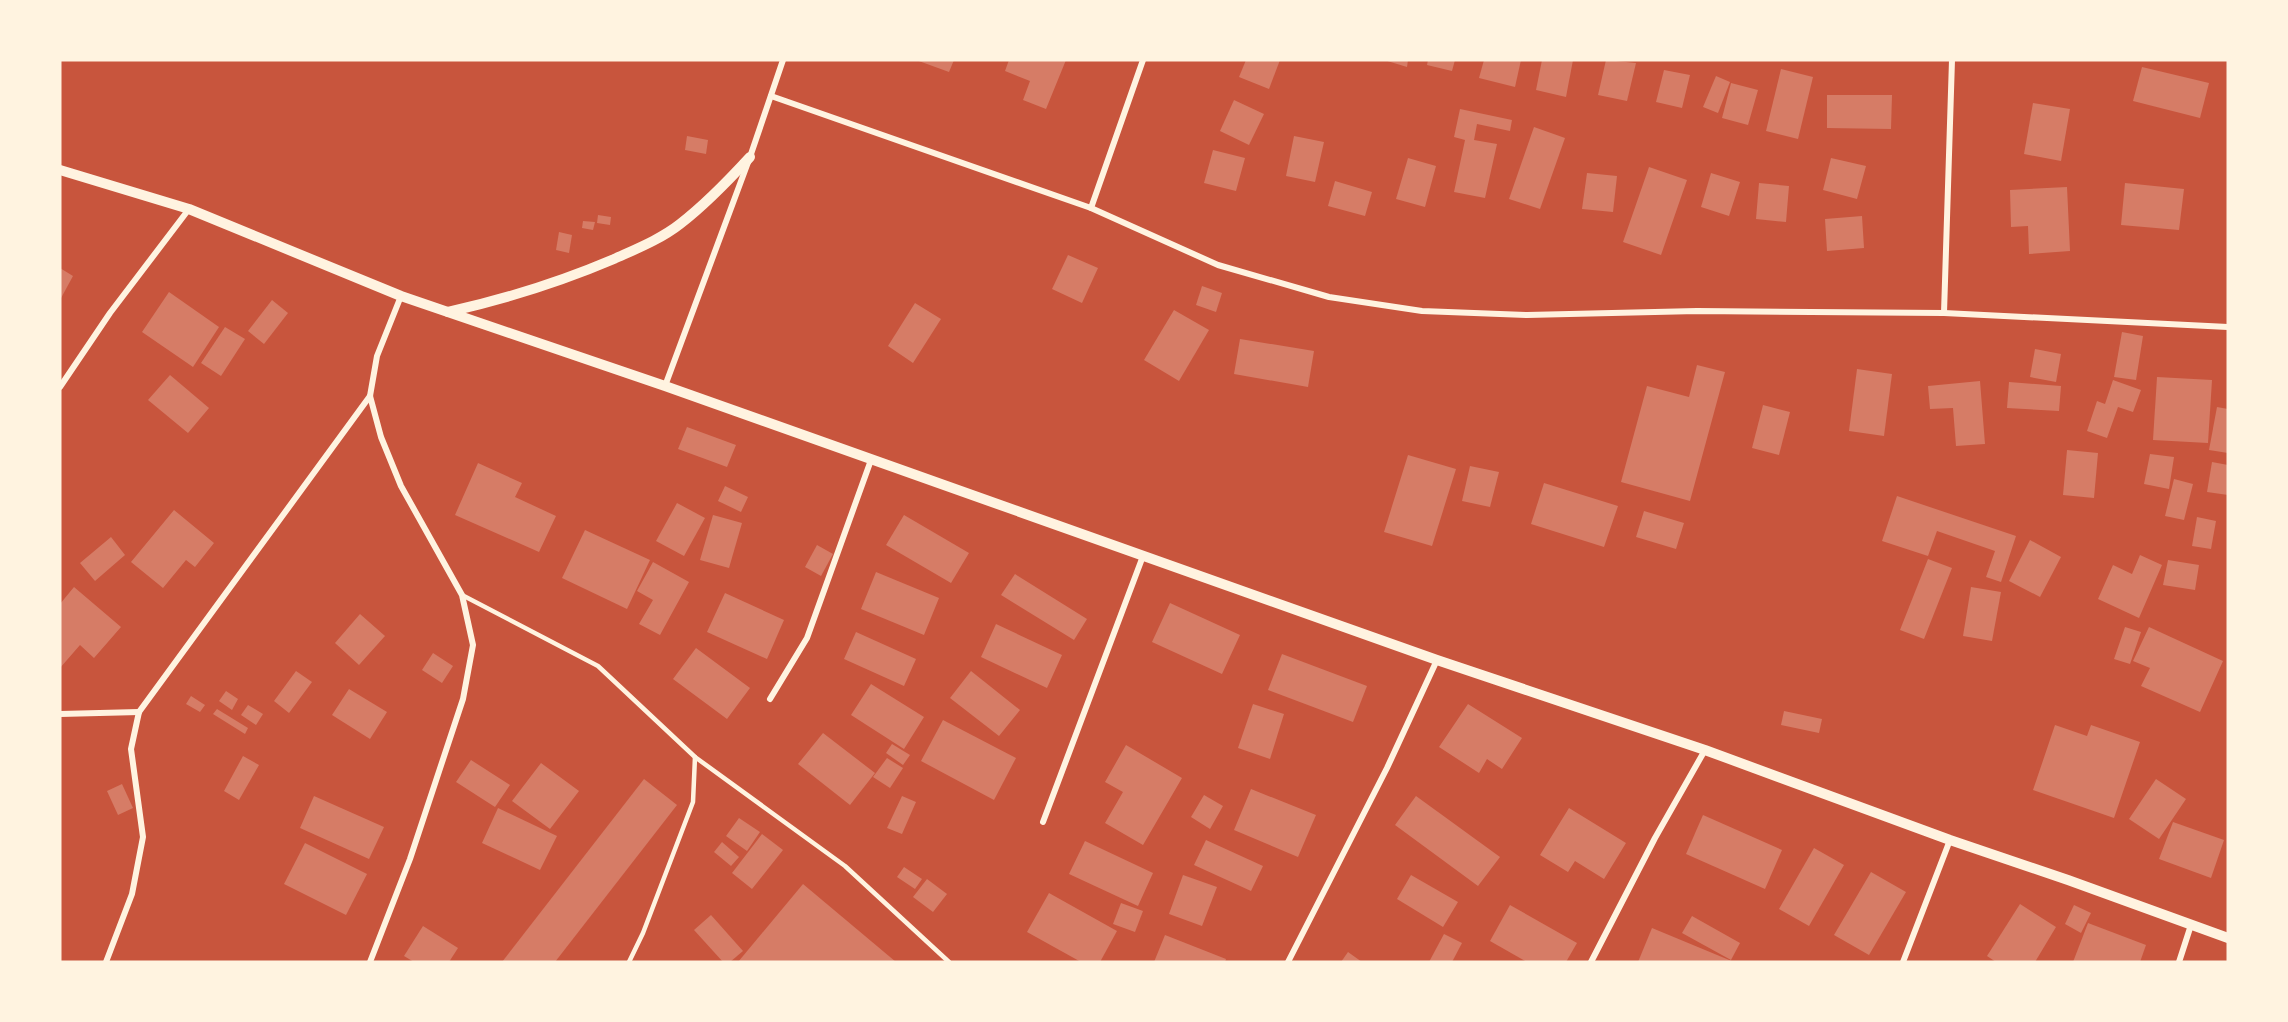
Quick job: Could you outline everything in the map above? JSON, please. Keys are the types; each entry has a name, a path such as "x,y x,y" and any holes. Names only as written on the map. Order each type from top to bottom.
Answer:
{"street":[{"path":"665,386 750,157 783,60"},
{"path":"1090,208 1143,60"},
{"path":"1944,313 1952,60"},
{"path":"771,96 1090,208 1218,265 1329,297 1422,311 1527,315 1697,312 1944,313 2228,327"},
{"path":"447,312 524,294 576,276 633,250 678,226 715,194 750,157"},
{"path":"60,170 189,209 401,296 665,386 1437,660 1705,750 1950,840 2228,938"},
{"path":"60,387 110,313 189,209"},
{"path":"370,962 410,859 463,699 473,645 462,595 401,486 381,437 370,396 377,356 401,296"},
{"path":"106,962 132,894 142,837 131,749 139,712 370,396"},
{"path":"770,699 807,638 871,460"},
{"path":"1043,822 1143,556"},
{"path":"1288,962 1387,768 1437,660"},
{"path":"60,714 139,712"},
{"path":"1591,962 1655,837 1705,750"},
{"path":"1903,962 1950,840"},
{"path":"2179,962 2192,925"}],"lane":[{"path":"462,595 598,666 695,757 845,866 949,962"},
{"path":"629,962 643,933 693,802 695,757"}],"building":[{"path":"916,60 954,60 949,72"},
{"path":"1009,60 1066,60 1046,109 1023,100 1030,81 1005,71"},
{"path":"1246,60 1280,60 1269,89 1239,77"},
{"path":"1384,60 1408,60 1407,67"},
{"path":"1428,60 1455,60 1452,71 1427,65"},
{"path":"1484,60 1521,60 1515,87 1479,78"},
{"path":"1542,60 1573,60 1566,97 1536,90"},
{"path":"1606,60 1636,63 1627,101 1598,95"},
{"path":"2142,67 2209,83 2200,118 2133,101"},
{"path":"1781,69 1813,77 1798,139 1766,131"},
{"path":"1664,70 1690,75 1682,108 1656,102"},
{"path":"1716,76 1730,82 1718,113 1703,107"},
{"path":"1731,83 1758,90 1748,125 1722,118"},
{"path":"1827,95 1892,95 1891,129 1827,128"},
{"path":"1234,100 1264,114 1249,145 1220,131"},
{"path":"2033,103 2070,109 2061,161 2024,154"},
{"path":"1460,109 1512,120 1510,131 1477,124 1474,140 1497,144 1485,198 1454,192 1465,140 1454,137"},
{"path":"1534,127 1565,138 1540,209 1509,199"},
{"path":"687,136 708,140 706,154 685,150"},
{"path":"1294,136 1324,142 1315,182 1286,176"},
{"path":"1213,150 1245,158 1236,191 1204,183"},
{"path":"1408,158 1436,166 1425,207 1396,199"},
{"path":"1831,158 1866,166 1857,199 1823,190"},
{"path":"1649,167 1687,180 1661,255 1623,242"},
{"path":"1587,173 1617,176 1613,212 1582,209"},
{"path":"1711,173 1740,182 1729,216 1701,207"},
{"path":"1335,181 1372,192 1365,216 1328,206"},
{"path":"1759,183 1789,186 1786,222 1756,219"},
{"path":"2125,183 2184,189 2179,230 2121,225"},
{"path":"2067,187 2070,251 2029,254 2028,226 2011,227 2010,190"},
{"path":"598,215 611,217 610,225 597,223"},
{"path":"1862,216 1864,248 1827,251 1825,219"},
{"path":"583,221 595,222 593,230 582,228"},
{"path":"559,232 572,235 569,253 556,250"},
{"path":"1068,255 1098,268 1082,303 1052,289"},
{"path":"60,268 73,276 60,300"},
{"path":"1202,286 1222,293 1216,312 1196,305"},
{"path":"169,292 219,327 193,367 142,332"},
{"path":"272,300 288,313 264,344 248,331"},
{"path":"915,303 941,319 913,363 888,346"},
{"path":"1174,310 1209,330 1179,381 1144,360"},
{"path":"225,327 245,339 221,376 201,363"},
{"path":"2122,332 2143,336 2136,380 2114,377"},
{"path":"1240,339 1314,351 1308,387 1234,374"},
{"path":"2035,349 2061,354 2056,382 2030,377"},
{"path":"1697,365 1725,372 1690,501 1621,482 1647,386 1689,397"},
{"path":"1857,369 1892,374 1884,436 1849,431"},
{"path":"170,375 209,408 188,433 148,400"},
{"path":"2157,377 2212,380 2208,443 2153,440"},
{"path":"2113,380 2141,390 2133,412 2118,407 2107,438 2087,431 2097,401 2105,404"},
{"path":"1980,381 1985,444 1956,446 1953,408 1930,409 1928,386"},
{"path":"2009,382 2061,386 2059,411 2007,408"},
{"path":"1763,405 1790,412 1779,455 1752,448"},
{"path":"2217,407 2228,409 2228,453 2209,450"},
{"path":"687,427 736,445 727,467 678,449"},
{"path":"2067,450 2098,453 2094,498 2063,495"},
{"path":"2150,454 2174,457 2169,489 2144,484"},
{"path":"1408,455 1456,469 1432,546 1384,532"},
{"path":"2212,462 2228,465 2228,495 2207,492"},
{"path":"478,463 522,483 515,497 556,516 539,552 455,515"},
{"path":"1470,466 1499,472 1490,507 1462,501"},
{"path":"2174,479 2193,484 2184,520 2165,516"},
{"path":"1544,483 1618,506 1604,547 1531,524"},
{"path":"725,486 748,497 741,512 718,501"},
{"path":"1897,496 2016,536 2001,582 1986,577 1995,551 1937,531 1928,556 1882,541"},
{"path":"677,503 705,518 684,556 656,541"},
{"path":"174,510 214,543 195,567 186,560 163,588 131,562"},
{"path":"1644,511 1684,523 1676,549 1636,537"},
{"path":"713,515 742,523 729,568 700,560"},
{"path":"904,515 969,553 951,583 886,545"},
{"path":"2197,517 2216,521 2211,549 2192,546"},
{"path":"585,530 650,560 627,609 562,578"},
{"path":"111,537 125,555 95,581 80,563"},
{"path":"2030,540 2061,557 2040,597 2009,581"},
{"path":"817,545 833,554 821,576 805,567"},
{"path":"2140,555 2162,565 2139,618 2098,599 2113,565 2132,574"},
{"path":"1928,559 1952,568 1924,639 1900,630"},
{"path":"2168,560 2199,565 2195,590 2163,585"},
{"path":"653,562 689,582 660,635 639,624 653,600 637,591"},
{"path":"876,572 939,598 924,635 861,609"},
{"path":"1015,574 1087,619 1074,640 1001,595"},
{"path":"74,587 121,627 94,658 80,645 60,668 60,604"},
{"path":"1971,587 2001,592 1992,641 1963,636"},
{"path":"725,593 784,620 767,659 707,632"},
{"path":"1170,603 1240,635 1222,674 1152,642"},
{"path":"360,614 385,636 359,665 335,643"},
{"path":"996,624 1062,655 1047,688 981,657"},
{"path":"2125,627 2141,632 2130,664 2114,659"},
{"path":"2149,627 2223,661 2200,712 2141,686 2150,668 2133,661"},
{"path":"856,632 916,659 904,686 844,659"},
{"path":"696,648 750,688 727,719 673,679"},
{"path":"433,653 453,666 442,683 422,670"},
{"path":"1282,654 1367,686 1353,722 1268,690"},
{"path":"296,671 312,682 289,713 274,701"},
{"path":"971,671 1020,710 999,736 950,698"},
{"path":"871,684 924,717 904,749 851,715"},
{"path":"349,689 387,712 370,739 332,715"},
{"path":"226,691 238,699 232,710 219,701"},
{"path":"191,696 205,705 200,712 186,704"},
{"path":"1253,704 1284,714 1270,759 1238,748"},
{"path":"1468,704 1522,738 1502,769 1487,759 1479,773 1439,747"},
{"path":"248,705 263,714 256,725 241,715"},
{"path":"217,709 248,728 245,734 213,714"},
{"path":"1784,711 1822,719 1819,733 1781,725"},
{"path":"943,720 1016,758 994,800 921,761"},
{"path":"2055,725 2087,736 2091,725 2140,742 2114,818 2033,790"},
{"path":"823,733 875,773 850,805 798,764"},
{"path":"892,744 910,755 903,765 886,753"},
{"path":"1126,745 1182,778 1143,845 1105,823 1123,792 1105,782"},
{"path":"243,756 259,765 239,800 224,791"},
{"path":"887,758 903,768 890,788 873,777"},
{"path":"471,760 510,785 495,807 456,782"},
{"path":"541,763 579,791 550,829 512,801"},
{"path":"644,779 677,805 555,962 502,962"},
{"path":"2156,779 2186,799 2159,839 2129,819"},
{"path":"122,784 133,808 118,815 107,791"},
{"path":"1251,789 1316,815 1298,857 1234,830"},
{"path":"1204,795 1223,806 1210,829 1191,817"},
{"path":"314,796 384,827 369,859 300,828"},
{"path":"902,796 916,802 902,834 887,828"},
{"path":"1416,796 1500,857 1478,886 1395,825"},
{"path":"498,808 557,836 540,870 482,843"},
{"path":"1569,808 1626,843 1604,879 1575,861 1568,872 1540,855"},
{"path":"1703,815 1782,850 1765,889 1686,854"},
{"path":"739,818 760,832 747,851 726,836"},
{"path":"2173,822 2224,840 2211,878 2159,859"},
{"path":"762,834 783,850 752,889 732,873"},
{"path":"1206,840 1263,866 1251,891 1194,865"},
{"path":"1085,841 1153,873 1138,906 1069,874"},
{"path":"722,842 739,857 731,866 714,852"},
{"path":"305,843 367,874 346,915 284,884"},
{"path":"1814,848 1844,865 1809,926 1779,909"},
{"path":"904,867 922,879 915,889 897,877"},
{"path":"1871,872 1906,892 1869,955 1834,935"},
{"path":"1183,875 1217,887 1202,926 1169,914"},
{"path":"1411,875 1458,902 1443,927 1397,899"},
{"path":"927,879 947,894 933,912 913,897"},
{"path":"803,884 896,962 738,962"},
{"path":"1049,893 1117,931 1100,962 1081,962 1027,932"},
{"path":"1121,903 1143,911 1135,932 1113,924"},
{"path":"2020,904 2056,927 2035,962 1996,962 1987,956"},
{"path":"1510,905 1577,943 1566,962 1527,962 1490,941"},
{"path":"2074,905 2091,913 2081,933 2065,924"},
{"path":"711,915 743,951 730,962 723,962 694,930"},
{"path":"1692,916 1740,943 1731,960 1682,933"},
{"path":"2088,923 2146,945 2140,962 2073,962"},
{"path":"423,926 458,948 449,962 414,962 404,956"},
{"path":"1652,928 1734,962 1638,962"},
{"path":"1444,934 1462,943 1452,962 1429,962"},
{"path":"1165,935 1226,959 1225,962 1154,962"},
{"path":"1348,952 1362,962 1341,962"}]}
